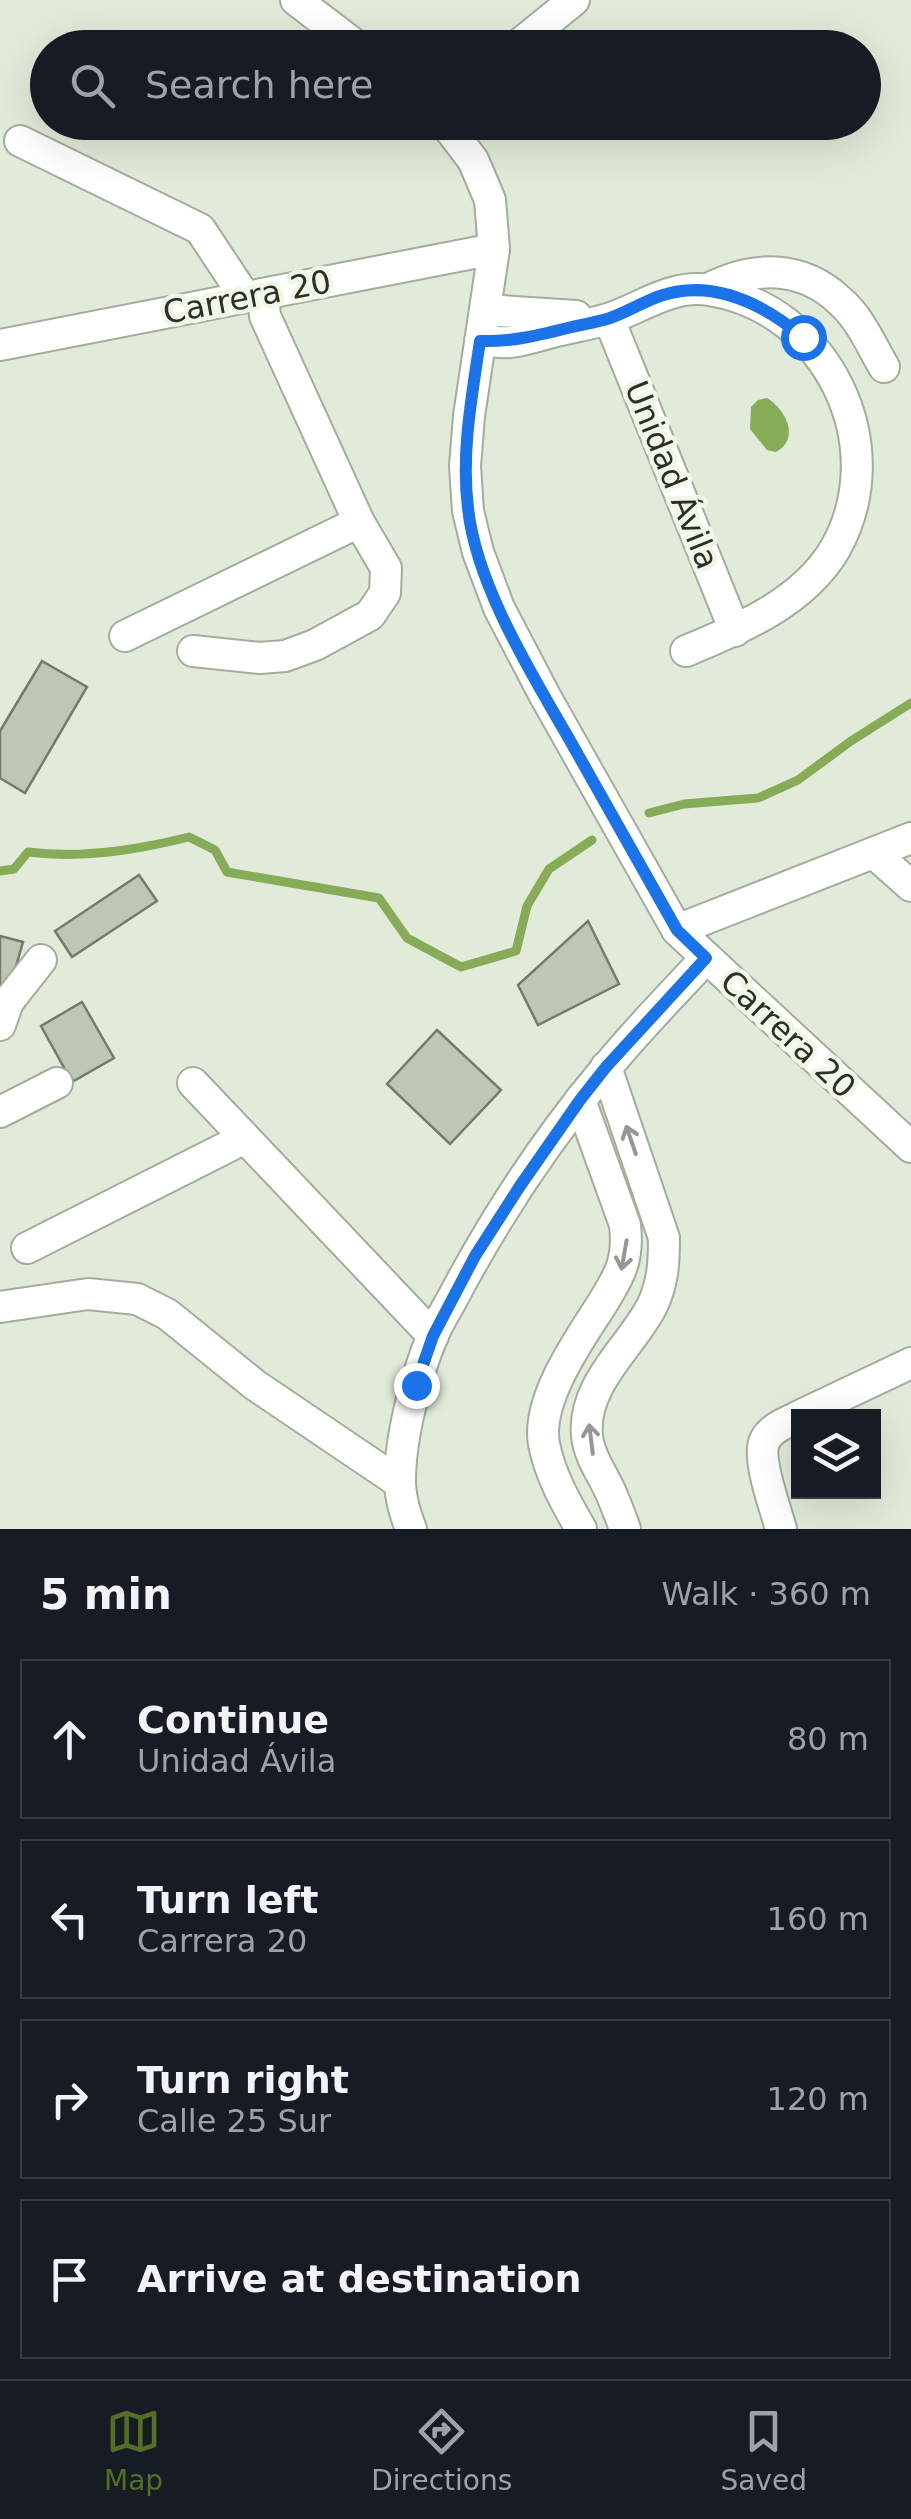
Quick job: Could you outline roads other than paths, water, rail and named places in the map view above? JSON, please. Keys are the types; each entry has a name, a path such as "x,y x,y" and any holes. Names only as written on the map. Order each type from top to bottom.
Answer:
{"street":[{"path":"296,0 336,30"},
{"path":"536,30 574,0"},
{"name":"Carrera 20","path":"458,140 474,160 490,200 494,249 465,466 468,511 499,608 677,930 911,1147"},
{"path":"20,141 200,229 266,316 359,522 386,568 386,594 370,614 314,645 285,656 260,658 193,651"},
{"name":"Carrera 20","path":"0,345 494,249"},
{"path":"708,290 731,277 763,270 792,274 821,286 842,302 884,367"},
{"path":"482,326 509,342 608,318 660,296 708,290 740,298 784,322 803,337 836,381 856,438 857,476 850,512 834,550 812,578 782,603 735,631 686,651"},
{"name":"Unidad Ávila","path":"608,318 735,631"},
{"path":"125,636 359,522"},
{"path":"677,930 911,838"},
{"path":"874,852 911,886"},
{"path":"411,1529 400,1483 406,1428 433,1336 475,1256 580,1100 706,958"},
{"path":"0,1025 8,1002 41,960"},
{"path":"606,1067 664,1238 659,1288 650,1309 598,1385 587,1434 625,1529"},
{"path":"0,1112 58,1083"},
{"path":"193,1083 433,1336"},
{"path":"580,1100 626,1225 628,1246 624,1266 546,1406 543,1440 551,1470 581,1529"},
{"path":"27,1248 245,1138"},
{"path":"0,1307 88,1294 137,1299 167,1314 255,1385 400,1483"},
{"path":"816,1409 911,1363"},
{"path":"566,1366 598,1385"},
{"path":"781,1529 763,1458 764,1441 791,1421"}],"waterway":[{"path":"649,813 684,804 758,798 798,780 911,703"},
{"path":"0,871 14,869 28,852 109,852 189,837 215,850 227,872 379,898 407,938 461,967 516,951 527,906 549,869 592,840"}]}
